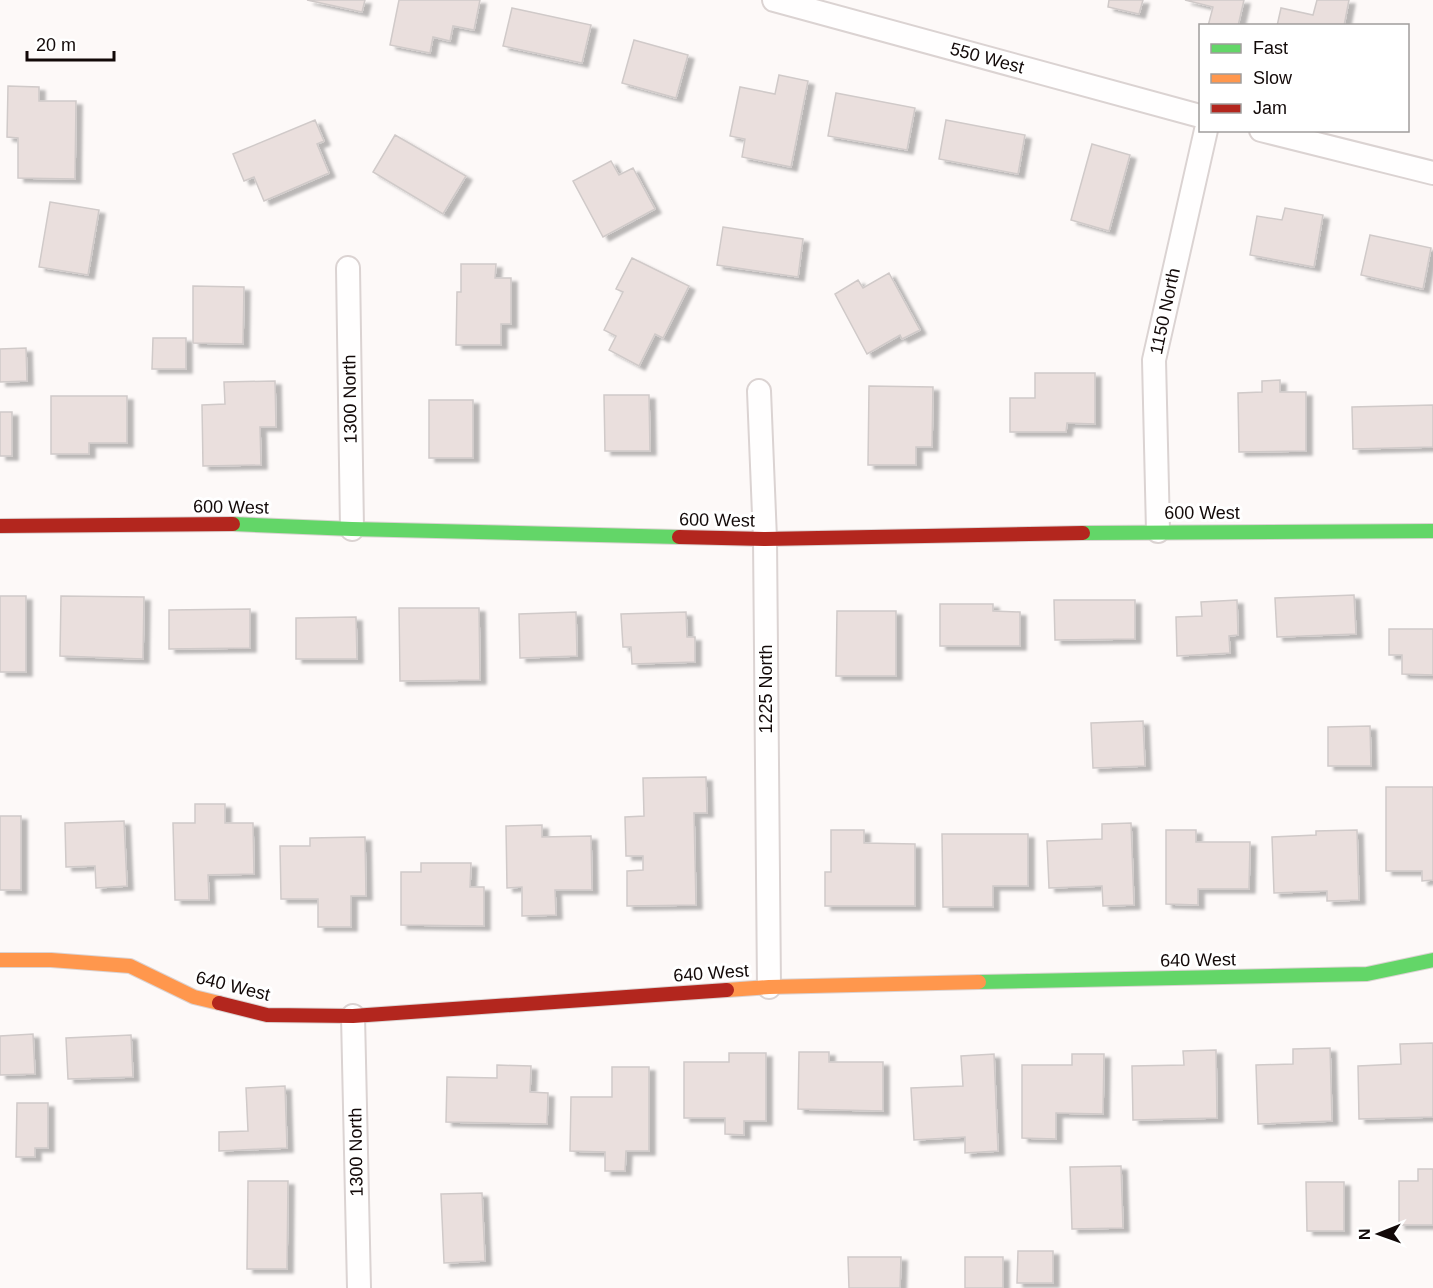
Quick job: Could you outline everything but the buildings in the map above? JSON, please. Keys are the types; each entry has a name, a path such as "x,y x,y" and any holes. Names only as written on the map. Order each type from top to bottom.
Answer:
{"street":[{"name":"550 West","path":"774,0 1199,116"},
{"name":"1150 North","path":"1158,531 1154,360 1206,132"},
{"path":"1269,132 1433,173"},
{"name":"1300 North","path":"348,268 352,529"},
{"name":"1225 North","path":"759,391 765,539 769,987"},
{"name":"600 West","path":"0,526 210,523 352,529 765,539 1158,531 1433,531"},
{"name":"640 West","path":"0,960 51,960 130,966 194,997 267,1015 353,1016 769,987 1367,974 1433,960"},
{"name":"1300 North","path":"353,1016 359,1288"}],"traffic: fast":[{"path":"233,524 679,537"},
{"path":"1083,533 1433,531"},
{"path":"979,982 1367,974 1433,960"}],"traffic: slow":[{"path":"0,960 51,960 130,966 194,997 219,1003"},
{"path":"727,990 979,982"}],"traffic: jam":[{"path":"0,526 233,524"},
{"path":"679,537 765,539 1083,533"},
{"path":"219,1003 267,1015 353,1016 727,990"}]}
